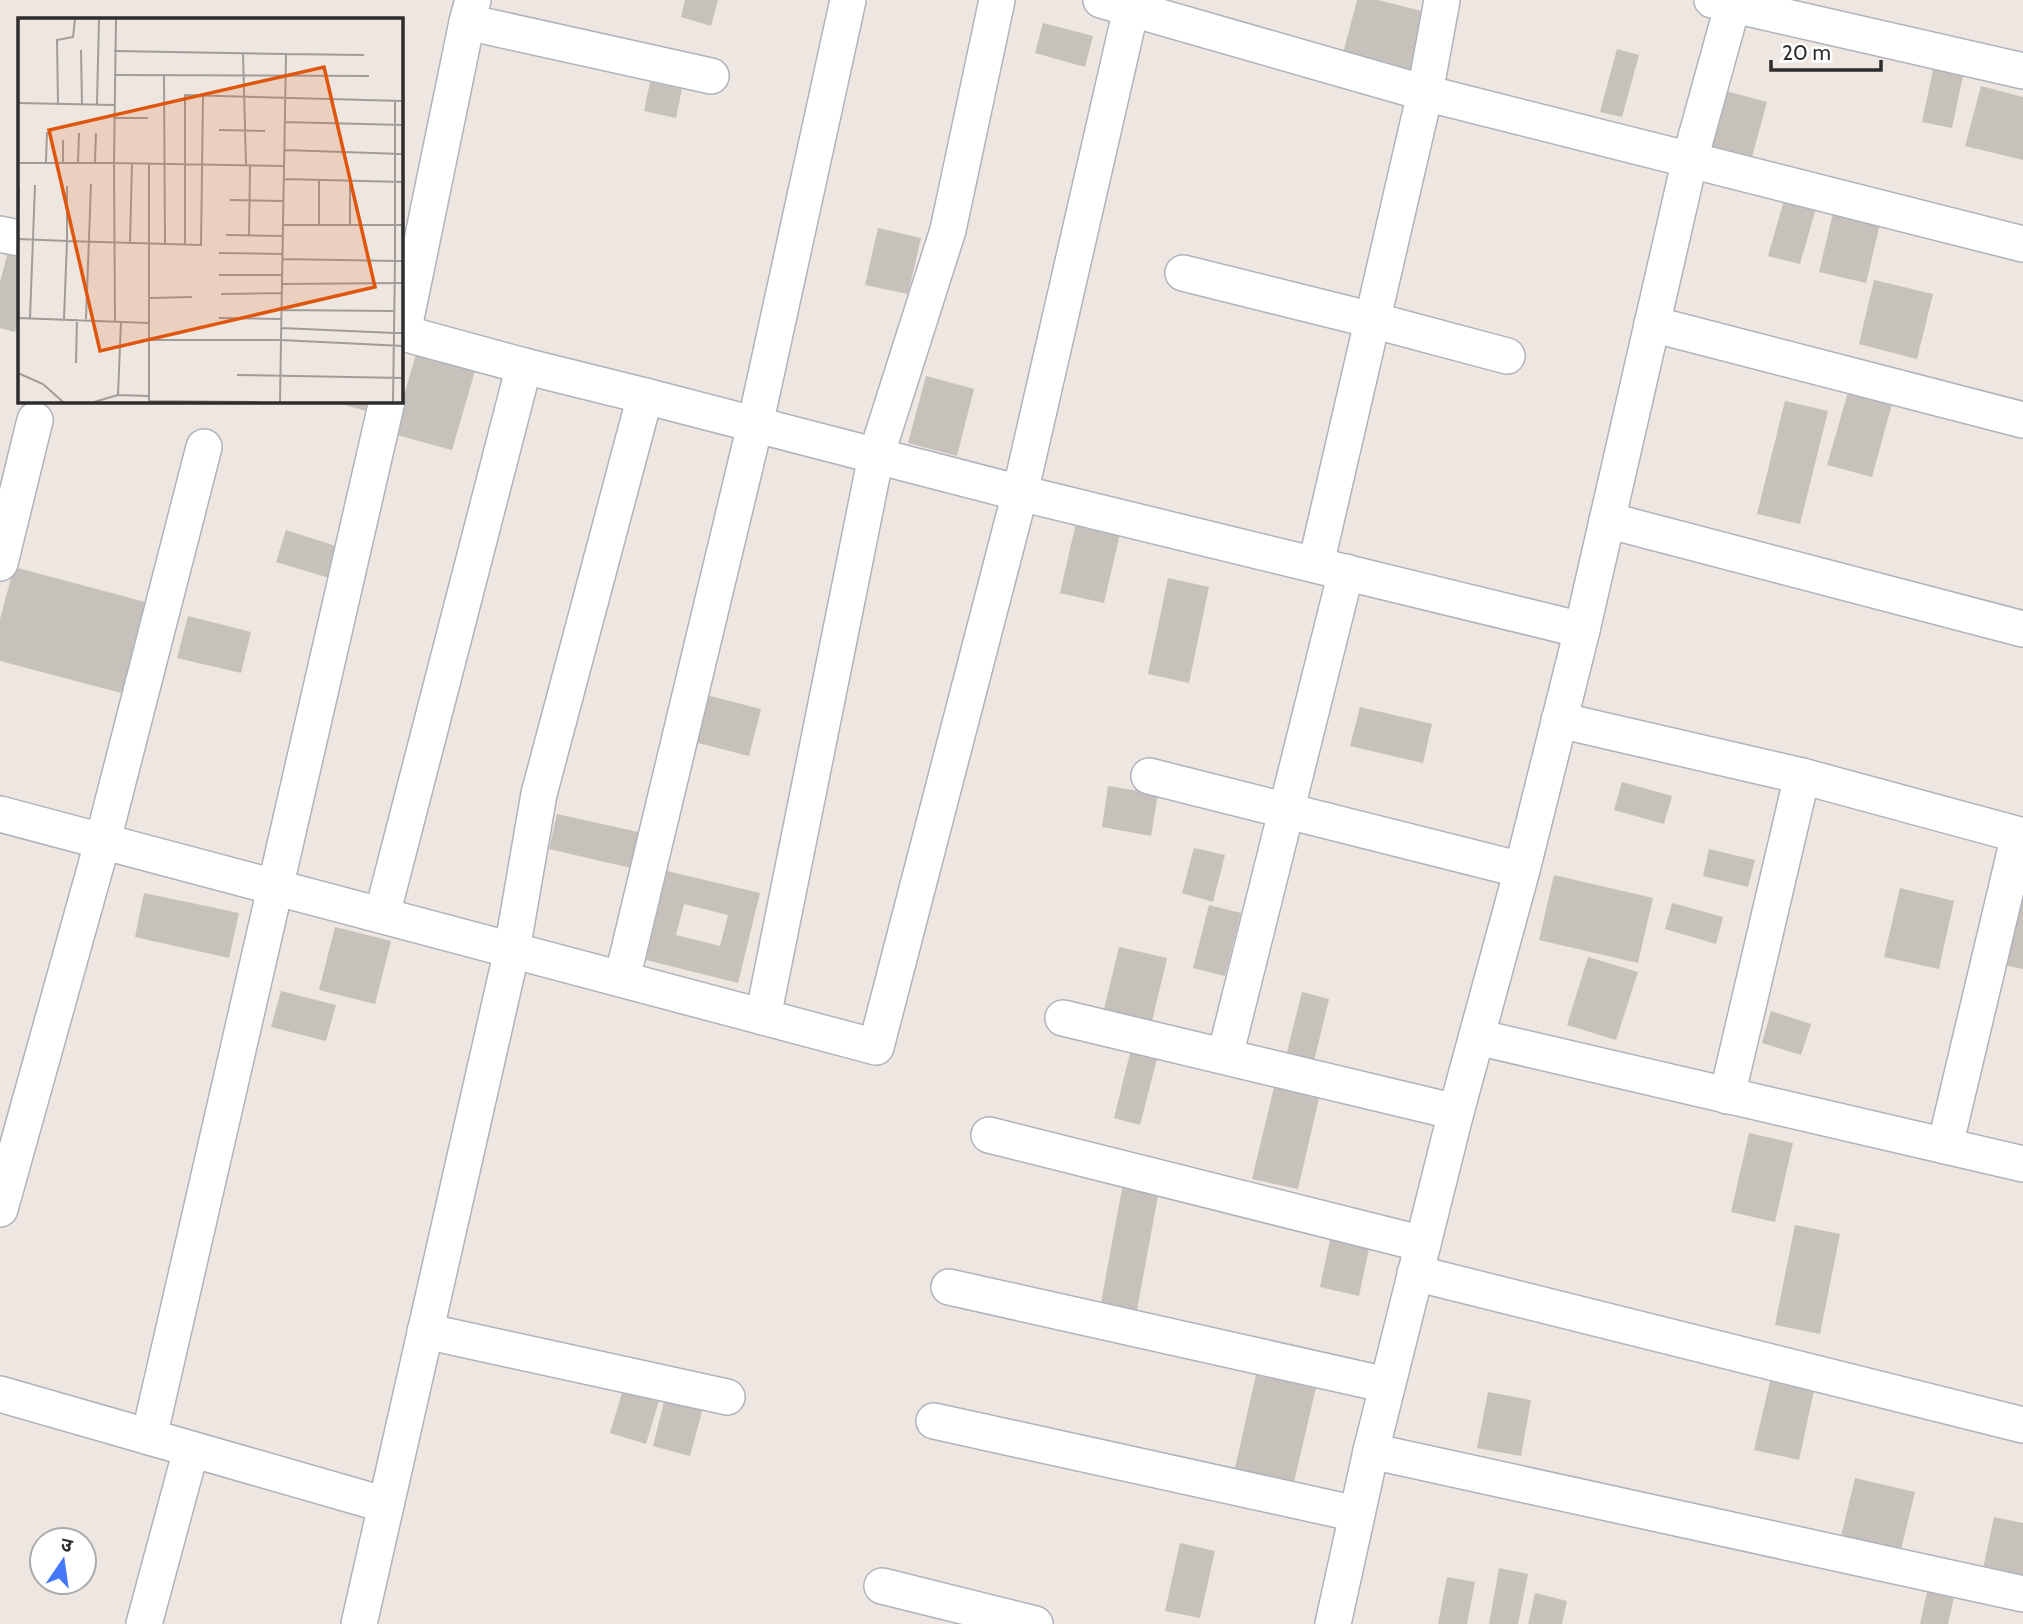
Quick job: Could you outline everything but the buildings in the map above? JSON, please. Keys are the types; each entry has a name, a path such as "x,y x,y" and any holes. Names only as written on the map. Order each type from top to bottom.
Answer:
{"street":[{"path":"622,979 755,425 848,0"},
{"path":"763,1017 876,456 948,230 997,0"},
{"path":"1225,1056 1286,811 1331,568 1372,320 1425,93 1442,0"},
{"path":"1333,1624 1387,1385 1456,1112 1522,870 1581,630 1726,2 2023,71"},
{"path":"0,814 876,1046 1020,494 1116,4 1425,93 2023,244"},
{"path":"402,331 470,11 711,76"},
{"path":"0,234 18,238"},
{"path":"1183,273 1507,356"},
{"path":"1652,324 2023,420"},
{"path":"402,336 645,396 1020,494 1581,630"},
{"path":"382,915 524,366"},
{"path":"359,1624 512,950 539,794 645,396"},
{"path":"149,1437 387,402"},
{"path":"0,563 35,420"},
{"path":"0,1209 103,840 204,447"},
{"path":"1607,520 2023,629"},
{"path":"1559,720 1802,776 2021,835 1945,1146"},
{"path":"1149,776 1522,870"},
{"path":"1727,1096 1802,776"},
{"path":"1063,1018 1456,1112"},
{"path":"1477,1037 2023,1164"},
{"path":"989,1135 1419,1258 2023,1425"},
{"path":"949,1287 1387,1385"},
{"path":"425,1331 727,1397"},
{"path":"0,1394 386,1505"},
{"path":"934,1421 1357,1514"},
{"path":"144,1624 191,1450"},
{"path":"1371,1451 2023,1594"},
{"path":"882,1586 1035,1624"}]}
